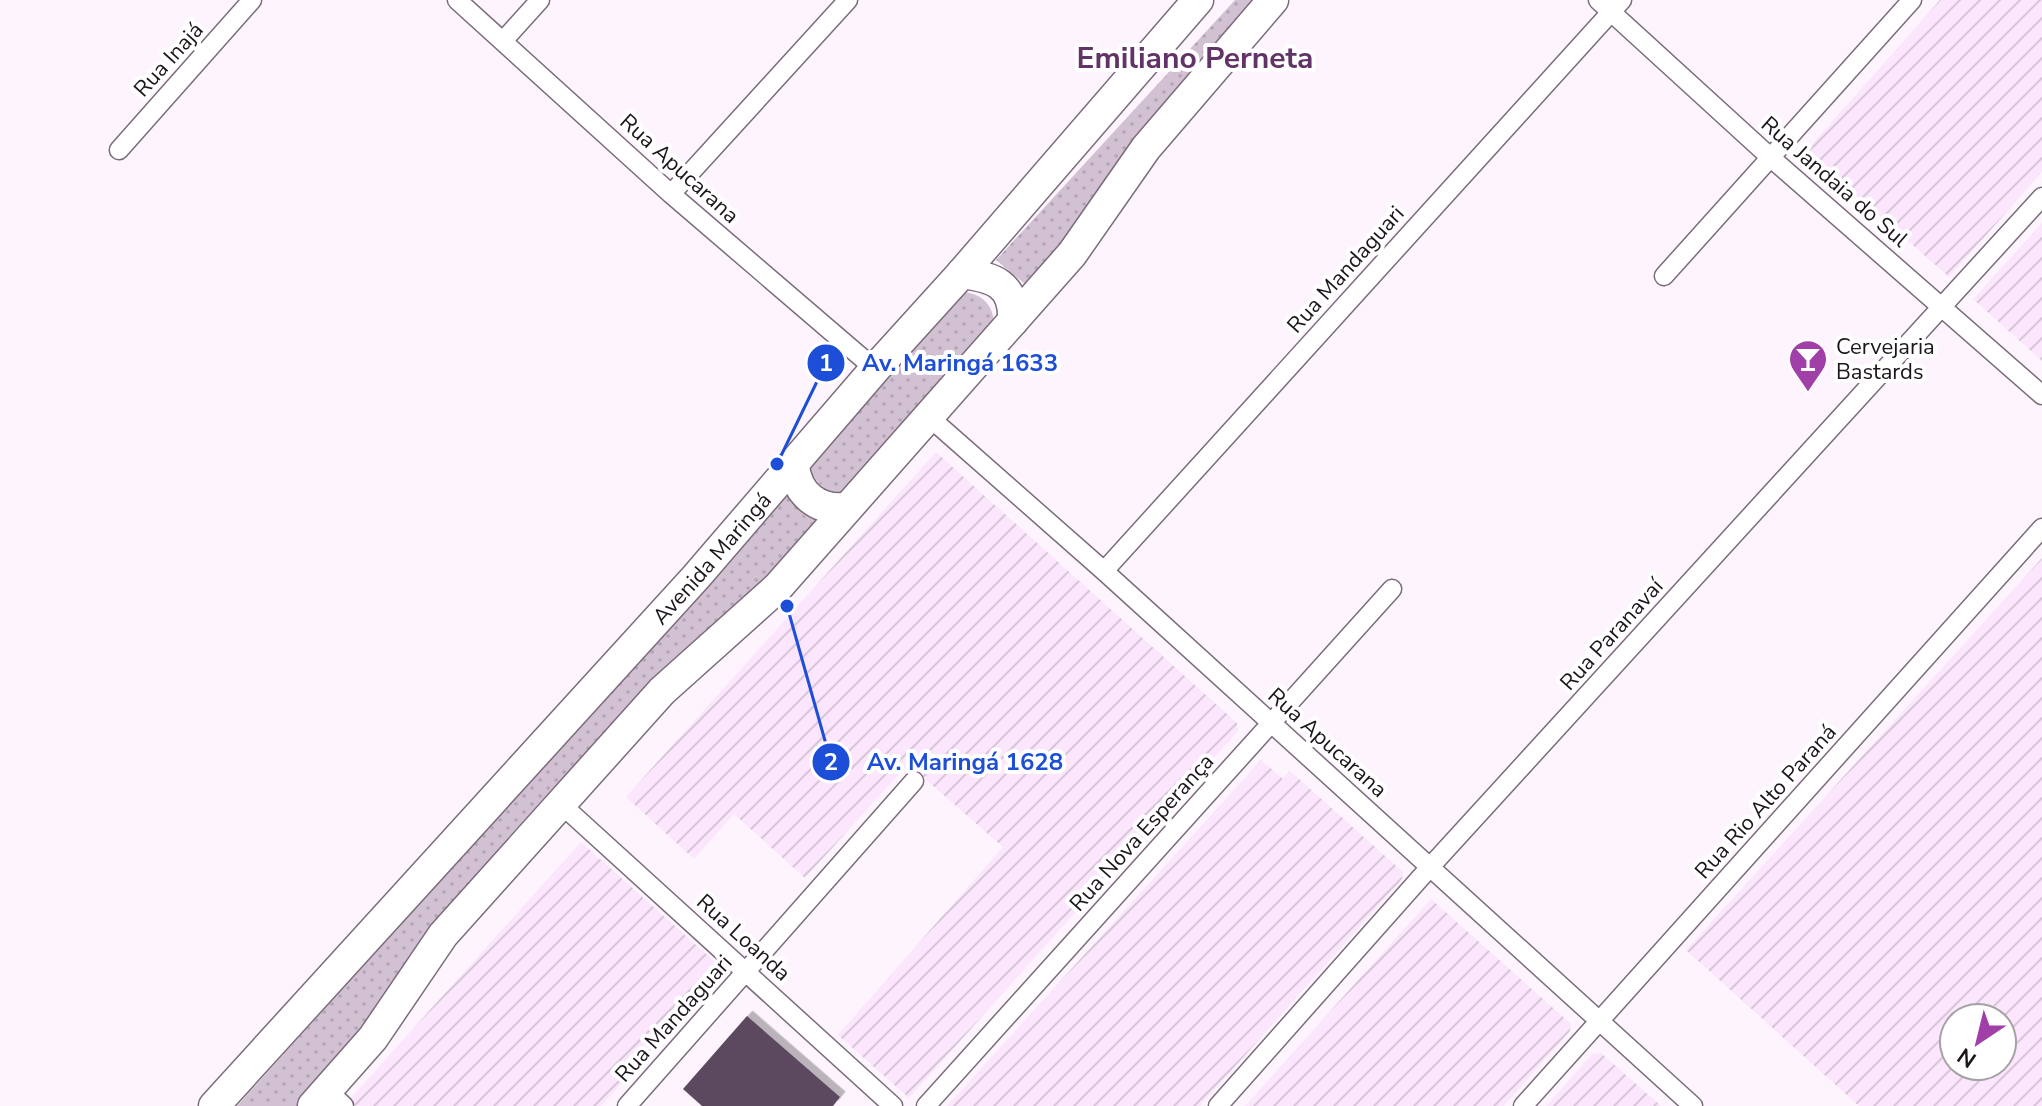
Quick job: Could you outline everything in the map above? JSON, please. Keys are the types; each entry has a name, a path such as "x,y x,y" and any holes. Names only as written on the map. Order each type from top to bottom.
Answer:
{"main road":[{"name":"Avenida Maringá","path":"214,1106 696,577 1198,0"},
{"path":"328,1101 443,935 662,691 778,587 1072,254 1146,148 1273,0"},
{"path":"962,273 985,276 999,284 1009,294 1014,307 1013,321"},
{"path":"794,466 802,490 814,502 830,508 846,508"}],"street":[{"name":"Rua Inajá","path":"119,150 252,0"},
{"name":"Rua Apucarana","path":"457,0 671,194 875,369"},
{"path":"503,41 540,0"},
{"path":"671,194 848,0"},
{"path":"1664,276 1912,0"},
{"name":"Rua Jandaia do Sul","path":"1610,4 1770,157 2042,395"},
{"name":"Rua Mandaguari","path":"1104,571 1610,4"},
{"name":"Rua Paranavaí","path":"1218,1106 1430,867 2042,197"},
{"name":"Rua Apucarana","path":"928,416 1104,571 1693,1106"},
{"name":"Rua Rio Alto Paraná","path":"1523,1106 2042,528"},
{"name":"Rua Nova Esperança","path":"926,1106 1392,589"},
{"name":"Rua Mandaguari","path":"627,1106 914,781"},
{"name":"Rua Loanda","path":"562,805 893,1106"}],"shaded area":[{"path":"1235,0 1259,0 1031,289 996,260"},
{"path":"1940,0 2042,0 2042,172 1949,277 1806,151"},
{"path":"2042,223 2042,361 1973,299"},
{"path":"961,292 976,295 986,302 992,313 994,328 846,493 822,486 809,463"},
{"path":"936,452 1237,723 1238,731 909,1098 838,1035 1003,847 908,764 805,878 734,814 694,859 626,797"},
{"path":"787,496 804,515 819,522 299,1106 237,1106"},
{"path":"2042,558 2042,1106 1859,1106 1686,950"},
{"path":"1261,760 1283,779 1290,771 1403,872 1402,879 1200,1106 947,1106"},
{"path":"581,842 724,970 601,1106 356,1106 349,1100"},
{"path":"1431,899 1571,1024 1570,1031 1504,1106 1245,1106"},
{"path":"1601,1053 1661,1106 1546,1106 1592,1054"}],"building":[{"path":"747,1016 840,1097 833,1106 702,1106 683,1089"}],"place":[{"name":"Cervejaria Bastards","path":"1808,393"},
{"name":"Av. Maringá 1633","path":"777,464"},
{"name":"Av. Maringá 1628","path":"787,606"}],"district":[{"name":"Emiliano Perneta","path":"1195,58"}]}
